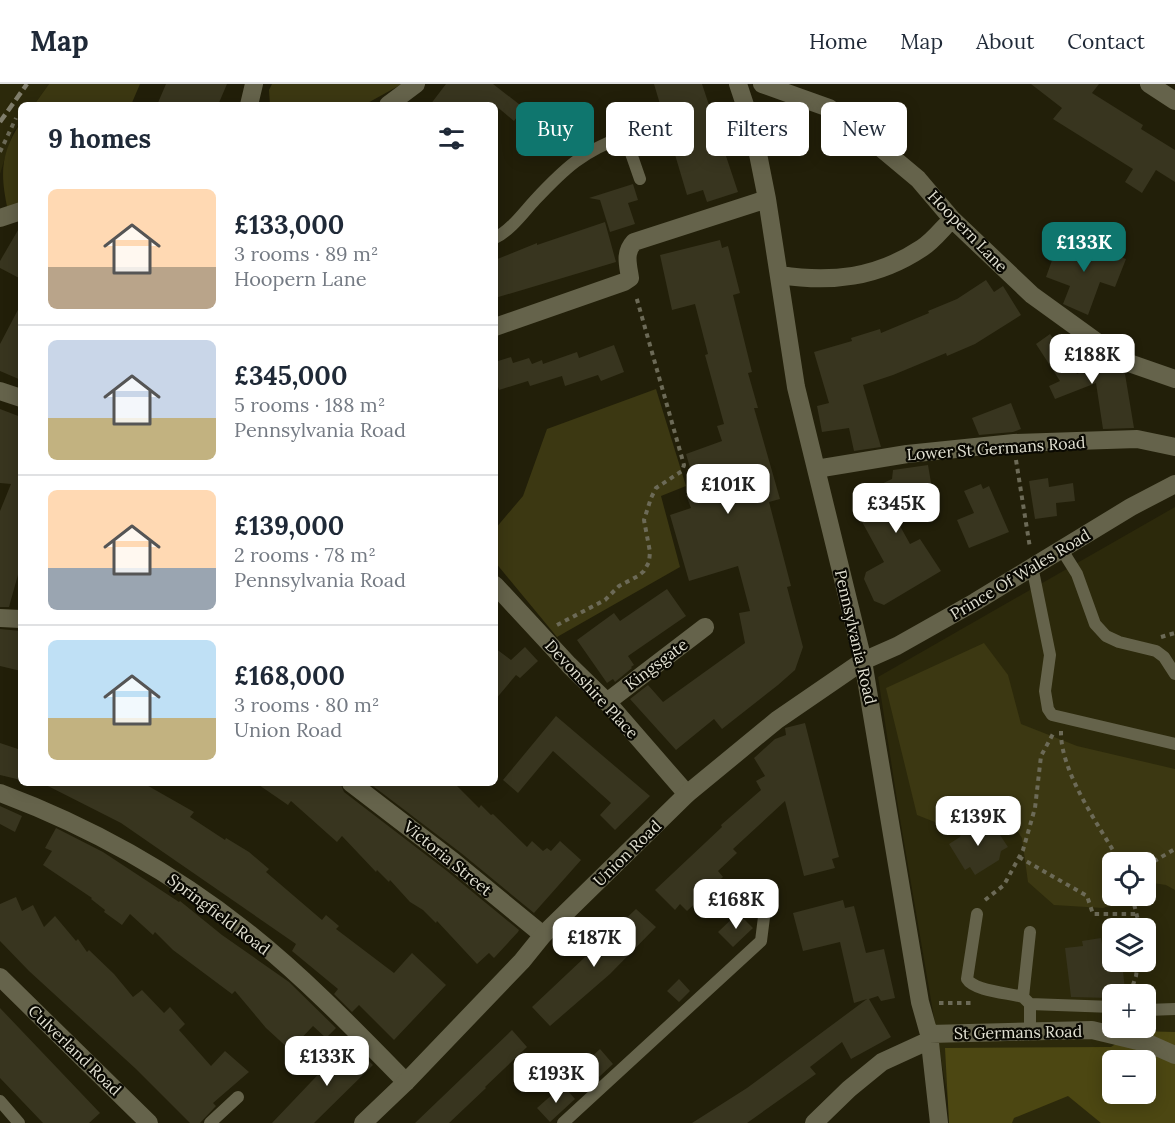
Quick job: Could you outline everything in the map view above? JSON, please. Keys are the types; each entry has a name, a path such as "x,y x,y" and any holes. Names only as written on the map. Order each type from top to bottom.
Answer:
{"street":[{"path":"250,102 254,84"},
{"path":"392,102 416,84"},
{"name":"Pennsylvania Road","path":"738,84 753,129 767,199 794,376 863,661 920,1002 929,1037 939,1123"},
{"name":"Hoopern Lane","path":"762,84 829,108 876,143 918,179 952,219 1032,295 1129,363 1175,379"},
{"path":"1149,84 1175,101"},
{"path":"498,326 616,286 630,278 627,256 628,248 634,242 767,199"},
{"path":"0,219 18,212"},
{"path":"780,275 837,279 891,266 924,247 952,219"},
{"path":"0,391 18,395"},
{"name":"Lower St Germans Road","path":"816,469 907,454 1014,443 1137,439 1175,447"},
{"name":"Prince Of Wales Road","path":"863,661 906,640 1062,550 1131,507 1175,484"},
{"name":"Devonshire Place","path":"498,588 607,702 687,794"},
{"path":"0,618 18,620"},
{"name":"Kingsgate","path":"607,702 705,627"},
{"name":"Union Road","path":"363,1123 406,1082 522,961 543,934 687,794 777,720 863,661"},
{"name":"Victoria Street","path":"355,786 543,934"},
{"name":"Springfield Road","path":"0,793 82,826 127,850 181,884 255,939 348,1024 406,1082"},
{"name":"Culverland Road","path":"0,977 149,1123"},
{"name":"St Germans Road","path":"929,1037 1030,1030 1092,1030 1150,1044 1175,1055"},
{"path":"814,1123 849,1089 882,1062 929,1037"}],"lane":[{"path":"498,236 509,229 572,162 603,144 625,136 640,179"},
{"path":"1062,550 1077,574 1095,624 1106,636 1119,642 1156,651 1164,657 1175,674"},
{"path":"1032,566 1050,655 1045,691 1046,701 1052,715 1175,744"},
{"path":"563,1123 761,941 765,909"},
{"path":"977,914 967,979 970,984 1027,1000 1102,1006"},
{"path":"1030,932 1027,1000 1030,1030"},
{"path":"1156,1010 1175,1010"},
{"path":"210,1123 238,1097"},
{"path":"0,1101 20,1123"}],"path":[{"path":"0,152 16,118"},
{"path":"547,640 554,626 605,600 619,586 645,570 650,552 644,520 651,498 656,488 681,471 684,465 630,278"},
{"path":"1014,443 1032,566"},
{"path":"977,914 979,902 1004,885 1023,850 1035,808 1041,756 1061,718"},
{"path":"1061,718 1060,747 1079,790 1114,852"},
{"path":"1156,860 1175,849"},
{"path":"1019,857 1087,896 1093,914 1136,914"},
{"path":"1134,906 1137,918"}],"shaded area":[{"path":"0,84 49,84 36,102 18,102 18,126 13,132 0,174"},
{"path":"49,84 140,84 132,102 36,102"},
{"path":"272,84 402,84 369,102 270,102 269,90"},
{"path":"18,127 18,206 8,211 3,175 6,154"},
{"path":"656,389 686,486 661,496 680,567 557,637 498,566 498,525 523,496 547,429"},
{"path":"1175,507 1175,1123 952,1123 878,677"},
{"path":"984,643 1008,675 1021,724 1077,746 1175,769 1175,890 1166,885 1156,884 1156,852 1102,852 1102,906 1108,906 1103,908 1054,905 1028,882 1022,838 998,803 977,800 945,826 917,815 886,688"},
{"path":"1156,1032 1175,1032 1175,1123 1101,1123 1068,1096 1014,1118 1012,1123 949,1123 945,1048 1111,1047 1125,1038 1156,1038"}],"building":[{"path":"166,84 227,84 219,102 158,102"},
{"path":"446,84 493,84 516,102 514,121 498,108 498,102 432,102"},
{"path":"654,84 702,84 708,102 706,102 706,156 726,156 738,192 707,202 703,190 687,195 675,156 694,156 694,102 659,102"},
{"path":"1031,84 1099,84 1092,93 1143,125 1141,129 1175,150 1175,182 1156,170 1142,193 1125,182 1133,169 1053,119 1062,108"},
{"path":"633,184 638,200 628,203 635,224 610,232 600,200 589,198"},
{"path":"605,222 616,262 498,297 498,259 537,243 537,245"},
{"path":"18,230 18,277 0,268 0,261"},
{"path":"720,240 722,248 728,246 740,293 733,295 752,372 748,373 758,408 754,408 780,499 769,502 791,586 787,587 803,647 795,670 778,685 722,729 714,719 676,750 630,699 648,685 663,702 745,643 739,613 750,611 738,566 689,581 670,515 691,508 686,495 697,491 686,454 722,441 717,426 724,424 705,355 708,354 695,304 672,310 660,255"},
{"path":"1059,241 1084,250 1086,244 1126,259 1115,287 1100,282 1088,315 1063,304 1070,286 1046,277"},
{"path":"986,280 994,292 1003,286 1021,315 975,344 863,385 881,447 854,451 849,428 822,432 817,406 829,403 814,352 852,341 851,338 880,329 881,333 929,313 928,311 957,299"},
{"path":"18,310 18,379 0,371 0,344"},
{"path":"1050,334 1077,374 1105,361 1125,374 1134,428 1103,429 1096,383 1055,399 1049,386 1060,381 1036,344"},
{"path":"614,345 624,372 601,381 598,375 565,386 562,376 530,386 528,381 499,390 498,361 511,357 513,363 529,358 532,364 542,360 543,364 577,352 579,358"},
{"path":"1011,403 1021,429 1013,432 979,435 972,418"},
{"path":"0,409 18,416 18,575 9,607 0,607 0,511 11,484 0,483"},
{"path":"928,465 934,500 890,508 910,544 920,539 941,571 884,605 874,601 864,579 866,572 884,562 855,509 854,497 892,479 893,470"},
{"path":"1048,478 1049,487 1073,483 1075,501 1056,503 1057,516 1035,519 1029,481"},
{"path":"981,484 983,489 989,486 1009,532 969,548 957,520 974,513 964,491"},
{"path":"667,589 686,616 628,656 634,665 632,668 615,682 613,679 607,683 577,640 614,613 620,621"},
{"path":"0,629 18,631 18,670 0,666"},
{"path":"525,647 538,661 520,678 516,675 498,696 498,650 511,660"},
{"path":"556,716 650,796 615,830 600,815 611,803 553,751 518,793 503,780"},
{"path":"805,723 839,857 832,859 835,868 804,876 785,801 733,849 737,853 718,871 723,877 687,911 680,904 675,910 655,890 722,827 721,825 761,790 756,781 765,776 754,758 775,739 786,735 785,728"},
{"path":"0,743 18,749 18,779 0,775"},
{"path":"48,786 148,786 194,812 190,817 225,840 226,838 249,852 269,869 266,872 322,920 326,915 339,926 336,929 394,973 412,953 446,985 394,1040 359,1005 352,1012 334,994 338,989 292,951 296,944 121,823"},
{"path":"260,786 341,786 344,792 447,871 519,930 518,932 494,958 489,953 477,964 437,921 436,923 423,910 410,902 390,880 389,882 377,870 376,872 342,836 337,842 291,801 288,805"},
{"path":"373,786 457,786 479,808 481,805 491,815 493,814 527,847 532,841 543,851 547,848 551,851 560,841 581,860 534,913 461,853"},
{"path":"0,806 22,816 15,832 0,824"},
{"path":"975,817 986,835 996,829 1008,847 1001,851 999,860 975,875 970,867 965,870 949,844 960,837 964,825"},
{"path":"56,828 103,852 180,901 222,935 289,982 336,1028 326,1038 313,1026 290,1050 266,1028 235,991 232,994 173,950 155,932 153,935 130,914 122,925 104,912 105,910 92,898 43,865 52,851 45,848"},
{"path":"16,897 22,911 33,905 44,927 55,916 76,941 78,939 87,952 89,950 114,974 133,997 142,990 164,1013 170,1007 185,1024 179,1030 211,1066 225,1051 249,1072 213,1103 216,1106 200,1123 190,1123 0,941 0,904"},
{"path":"843,900 845,908 854,906 866,953 884,949 895,998 881,1001 878,996 869,999 891,1037 851,1059 842,1042 810,1067 816,1074 747,1123 692,1123 747,1088 867,999 854,1003 840,942 803,951 793,913"},
{"path":"636,909 656,927 610,974 550,1026 532,1007"},
{"path":"738,913 753,928 733,947 718,932"},
{"path":"1101,938 1102,972 1123,972 1124,984 1102,984 1102,998 1071,997 1065,948 1083,946 1082,941"},
{"path":"679,979 690,991 679,1002 667,991"},
{"path":"0,1008 100,1113 89,1123 43,1123 0,1078"},
{"path":"512,1030 527,1047 486,1088 449,1123 415,1123"},
{"path":"349,1042 373,1065 314,1123 272,1123"},
{"path":"600,1049 613,1064 599,1077 585,1063"},
{"path":"563,1085 575,1099 550,1122 537,1108"}],"railway":[{"path":"0,122 27,84"}]}
